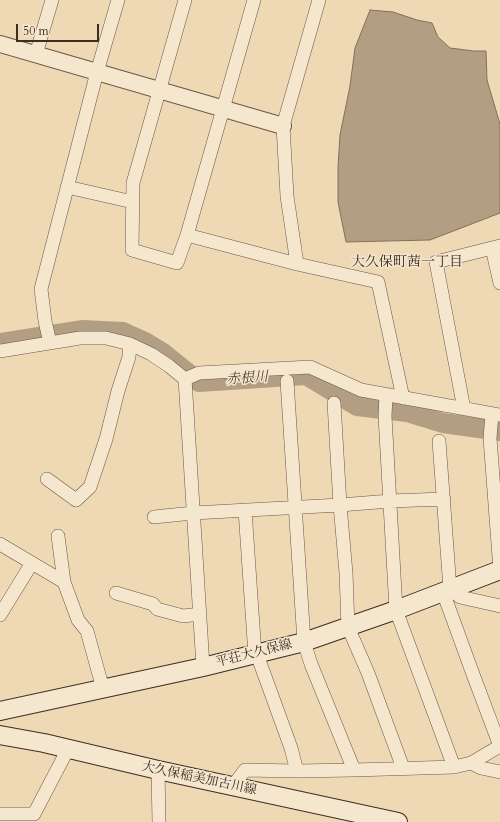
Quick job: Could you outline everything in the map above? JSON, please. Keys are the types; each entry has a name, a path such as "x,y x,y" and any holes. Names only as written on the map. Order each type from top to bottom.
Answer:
{"main road":[{"name":"平荘大久保線","path":"0,711 203,667 304,642 396,610 500,570"},
{"name":"大久保稲美加古川線","path":"0,735 398,822"}],"street":[{"path":"36,54 52,0"},
{"path":"50,343 45,321 41,289 97,72 118,0"},
{"path":"185,0 133,183 132,250 177,263 187,235 254,0"},
{"path":"297,264 287,196 284,126 319,0"},
{"path":"0,44 284,126"},
{"path":"68,187 133,202"},
{"path":"187,235 297,264 378,282 403,398"},
{"path":"464,409 436,262 496,247 500,283"},
{"path":"0,351 80,338 106,338 130,344 151,354 185,379 203,667"},
{"path":"47,479 76,500 90,487 106,439 118,391 129,357 130,344"},
{"path":"185,379 199,372 310,367 361,390 496,414 490,438 500,570"},
{"path":"287,381 294,507 304,642 354,770"},
{"path":"386,395 385,416 396,610 454,767"},
{"path":"334,403 346,573 348,627 368,674 403,768"},
{"path":"233,786 246,770 297,771 454,767 471,763 500,746 474,677 446,591 444,499 440,441"},
{"path":"154,517 193,513 444,499"},
{"path":"245,510 255,655 259,660 291,748 297,771"},
{"path":"58,536 64,582 78,620 87,631 103,689"},
{"path":"0,544 64,582"},
{"path":"0,615 32,563"},
{"path":"446,591 460,597 500,606"},
{"path":"116,593 153,604 158,609 183,616 200,614"},
{"path":"0,814 34,818 68,749"},
{"path":"471,763 481,768 500,772"},
{"path":"158,770 159,822"}],"shaded area":[{"path":"370,10 393,12 432,23 438,37 450,48 486,51 487,80 500,124 500,213 430,240 346,242 338,202 340,135 350,86 355,48"}],"waterway":[{"name":"赤根川","path":"0,343 83,330 123,332 145,342 163,353 199,382 306,375 357,406 407,412 443,423 500,431"}],"district":[{"name":"大久保町茜一丁目","path":"407,263"}]}
